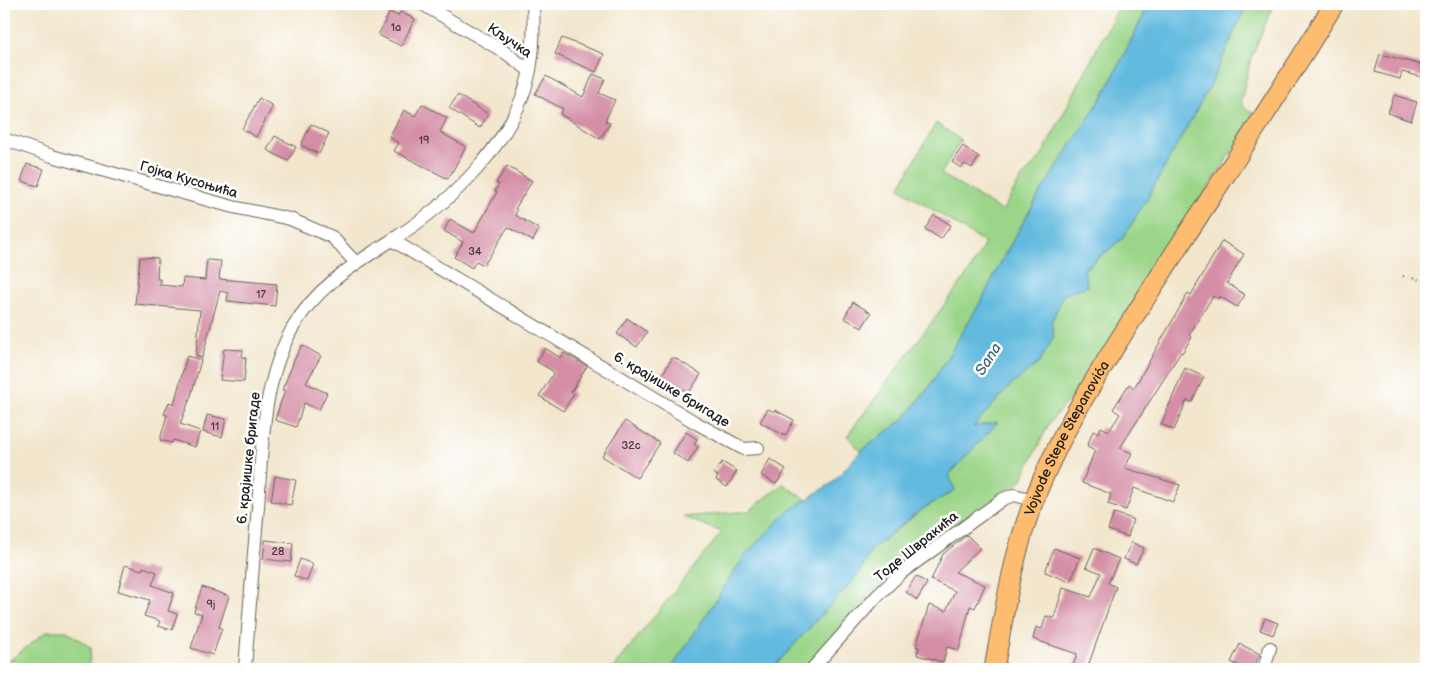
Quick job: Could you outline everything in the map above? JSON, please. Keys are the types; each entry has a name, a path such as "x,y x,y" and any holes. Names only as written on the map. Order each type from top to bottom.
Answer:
{"main road":[{"name":"Vojvode Stepe Stepanovića","path":"994,669 1010,580 1034,500 1063,436 1119,340 1288,81 1334,4"}],"street":[{"name":"Кључка","path":"422,4 508,54 530,71"},
{"name":"6. крајишке бригаде","path":"245,669 264,424 275,371 284,346 302,313 327,285 437,206 484,161 512,120 530,71 533,4"},
{"name":"Гојка Кусоњића","path":"4,139 52,156 172,190 233,207 290,219 332,237 356,263"},
{"name":"6. крајишке бригаде","path":"392,240 698,424 744,449 758,448"},
{"name":"Тоде Швракића","path":"812,669 877,596 901,573 1003,499 1014,495 1034,500"},
{"path":"1264,669 1270,648"}],"path":[{"path":"1403,276 1426,281"}],"green space":[{"path":"1120,4 1149,4 1105,93 1040,193 1004,256 983,298 930,386 904,419 861,451 847,436 971,269 985,243 899,188 936,123 961,140 941,174 1002,211 1020,180 1041,157"},
{"path":"1247,4 1274,4 1251,58 1241,101 1244,107 1256,114 1075,393 1050,422 1021,481 1013,488 1005,490 1000,500 871,601 803,669 772,669 857,576 872,549 923,509 955,490 949,475 997,422 972,427 1011,385 1039,363 1051,323 1063,295 1087,286 1084,270 1123,238 1211,84"},
{"path":"783,484 806,499 783,516 746,554 671,669 612,669 722,532 683,517 749,511"},
{"path":"47,631 67,631 91,648 88,669 4,669 4,665"}],"water":[{"name":"Sana","path":"1149,4 1247,4 1211,84 1123,238 1084,269 1087,286 1063,295 1051,323 1054,336 1039,363 1011,385 973,427 998,422 949,475 955,490 919,511 872,549 857,576 772,669 671,669 746,554 788,511 832,483 861,451 904,419 930,386 983,298 1004,256 1040,193 1105,93"}],"building":[{"path":"390,12 398,16 400,12 415,19 401,46 378,35"},
{"path":"562,38 604,54 596,72 555,54"},
{"path":"1380,54 1426,66 1426,78 1402,72 1400,79 1375,72"},
{"path":"593,74 605,79 599,93 615,100 605,121 610,123 600,139 560,114 563,109 535,94 546,76 583,97"},
{"path":"458,95 488,114 480,128 449,108"},
{"path":"1394,95 1417,102 1411,121 1388,113"},
{"path":"259,98 273,106 256,137 242,129"},
{"path":"422,104 447,118 440,132 466,147 448,179 394,151 399,143 389,137 404,110 415,116"},
{"path":"311,124 329,133 319,154 301,145"},
{"path":"275,136 296,147 288,161 267,150"},
{"path":"963,146 979,157 972,168 965,164 961,168 952,162"},
{"path":"27,164 44,169 38,186 21,181"},
{"path":"507,166 532,181 515,209 517,210 515,215 539,229 533,241 508,227 484,265 476,261 472,268 454,257 463,242 444,231 450,219 474,233 497,192 495,191 499,184 496,183"},
{"path":"934,215 951,225 941,239 925,229"},
{"path":"1222,241 1244,254 1227,283 1245,295 1237,307 1219,296 1218,299 1213,296 1189,335 1192,337 1120,448 1132,453 1125,468 1180,485 1173,502 1134,488 1126,510 1108,504 1111,494 1082,483 1095,450 1087,446 1093,431 1098,433 1101,427 1109,431 1120,414 1113,409 1129,384 1134,388 1188,293 1191,295"},
{"path":"140,257 158,258 157,279 160,279 160,285 182,287 183,278 205,280 207,260 221,261 219,279 277,284 275,306 227,301 228,293 220,291 202,358 196,356 200,310 135,304"},
{"path":"853,302 871,313 862,328 844,318"},
{"path":"627,318 647,332 637,347 617,334"},
{"path":"302,345 321,356 306,383 327,393 319,410 304,403 296,427 275,420 285,390 282,390"},
{"path":"545,348 561,358 564,353 587,366 571,392 574,394 563,411 539,396 553,374 553,371 537,362"},
{"path":"224,349 243,350 242,357 246,358 244,382 220,380"},
{"path":"187,356 201,360 191,396 180,424 200,431 195,447 173,440 172,443 160,440 167,415 164,414 169,402 174,404"},
{"path":"673,357 701,374 689,393 661,376"},
{"path":"1185,368 1204,377 1192,402 1187,400 1174,430 1161,424"},
{"path":"768,409 774,412 775,410 794,420 785,436 760,422"},
{"path":"207,415 226,419 222,437 203,432"},
{"path":"625,421 660,443 637,478 602,456"},
{"path":"686,432 697,439 694,444 698,447 688,463 673,453"},
{"path":"770,459 786,469 776,484 761,475"},
{"path":"722,462 737,471 727,487 716,480 718,476 714,474"},
{"path":"275,476 296,480 291,505 271,501"},
{"path":"1114,513 1133,519 1128,537 1108,530"},
{"path":"967,535 980,548 955,572 985,585 975,608 970,606 959,650 947,647 943,662 917,655 919,647 916,647 929,605 946,611 955,591 931,580 943,554"},
{"path":"265,540 293,543 291,562 263,559"},
{"path":"1131,542 1144,548 1136,564 1124,559"},
{"path":"1054,548 1080,558 1070,582 1045,572"},
{"path":"1094,548 1119,559 1108,583 1116,587 1087,669 1072,669 1077,654 1033,639 1036,627 1042,629 1046,616 1054,618 1063,588 1091,597 1101,573 1086,567"},
{"path":"300,559 313,564 307,581 294,576"},
{"path":"125,565 142,570 143,567 157,572 152,585 174,593 168,611 177,614 172,630 158,626 160,621 144,616 150,600 118,591"},
{"path":"916,576 927,583 917,600 906,592"},
{"path":"202,587 229,596 219,627 222,628 213,655 191,648 202,614 194,612"},
{"path":"1265,618 1278,623 1273,635 1260,630"},
{"path":"1240,644 1260,654 1253,669 1247,669 1231,662"}]}
